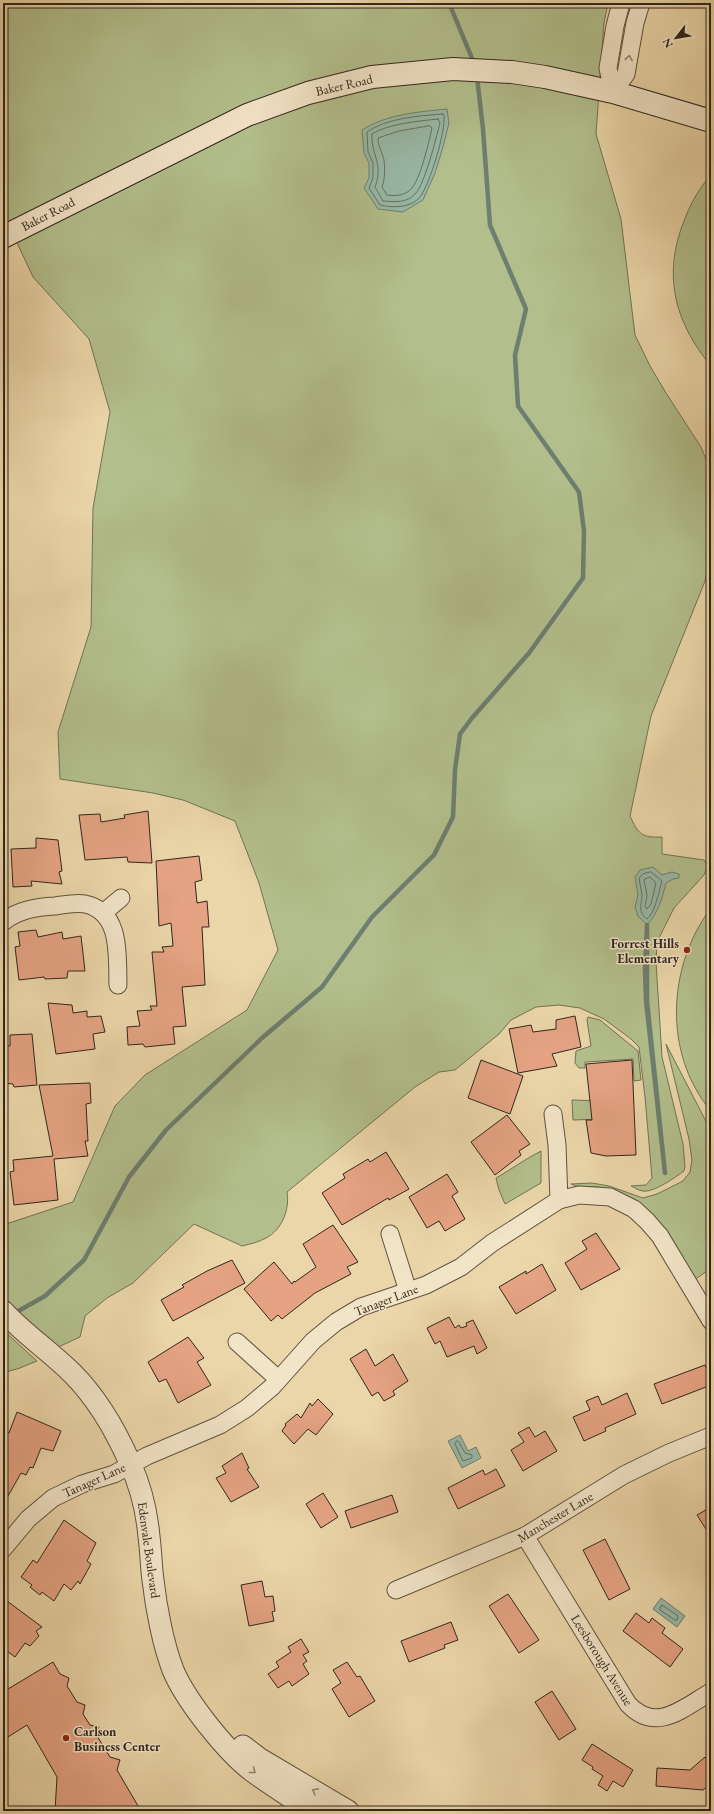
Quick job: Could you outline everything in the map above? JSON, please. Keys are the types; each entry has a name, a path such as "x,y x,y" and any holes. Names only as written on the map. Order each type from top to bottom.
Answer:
{"main road":[{"name":"Baker Road","path":"3,237 247,115 308,93 372,78 453,68 545,77 613,92 711,121"}],"street":[{"path":"613,92 608,68 615,26 621,3"},
{"path":"613,92 626,74 635,23 641,3"},
{"path":"102,913 121,898"},
{"path":"3,922 13,914 27,910 63,905 84,904 95,907 108,919 115,932 118,985"},
{"path":"553,1114 558,1145 558,1200"},
{"name":"Tanager Lane","path":"3,1549 9,1530 28,1520 53,1498 82,1484 114,1474 147,1456 220,1425 247,1408 272,1387 313,1341 336,1322 361,1307 426,1285 461,1267 492,1243 558,1200 579,1195 610,1197 634,1210 647,1221 660,1236 711,1321"},
{"path":"390,1234 408,1291"},
{"name":"Edenvale Boulevard","path":"3,1311 15,1325 72,1373 93,1398 112,1427 131,1464 142,1498 149,1535 151,1571 160,1622 169,1659 180,1684 208,1724 236,1756 252,1771 311,1811"},
{"path":"237,1342 278,1379"},
{"name":"Manchester Lane","path":"396,1590 525,1536 624,1475 669,1453 711,1436"},
{"name":"Leesborough Avenue","path":"525,1536 628,1704 636,1713 648,1718 660,1719 671,1715 711,1692"},
{"name":"Edenvale Boulevard","path":"160,1622 196,1691 218,1722 229,1734 260,1759 348,1811"}],"green space":[{"path":"3,3 608,3 604,23 596,134 621,219 635,335 650,366 701,447 711,472 711,553 705,581 651,716 630,816 638,831 645,836 662,837 662,854 704,860 708,866 704,875 674,908 657,942 656,962 662,1057 683,1144 685,1166 684,1171 664,1184 647,1191 631,1186 646,1185 652,1178 639,1047 631,1039 604,1019 580,1008 559,1005 536,1007 511,1020 499,1034 455,1070 439,1072 415,1087 287,1192 288,1199 284,1218 276,1230 266,1238 242,1246 194,1224 133,1283 107,1298 85,1316 80,1337 54,1349 3,1299 3,1225 73,1202 115,1106 145,1075 247,1010 278,950 259,883 235,821 183,800 153,793 60,779 58,732 91,627 93,508 110,412 89,339 33,277 3,213"},
{"path":"711,175 711,366 698,349 680,313 675,295 673,276 674,257 686,216 703,184"},
{"path":"711,908 711,1111 695,1088 685,1063 678,1037 676,1010 679,983 686,956 696,931"},
{"path":"588,1017 600,1020 638,1051 641,1080 634,1081 633,1059 585,1062 585,1068 579,1068 575,1063 576,1051 591,1046 587,1020"},
{"path":"666,1044 711,1131 711,1268 693,1281 636,1201 615,1191 599,1187 576,1186 571,1184 592,1183 609,1186 643,1198 657,1194 683,1181 690,1172 692,1160 689,1139"},
{"path":"572,1100 600,1101 601,1119 573,1120"},
{"path":"541,1151 541,1183 505,1204 496,1178"},
{"path":"3,1330 37,1361 3,1373"}],"water":[{"path":"447,109 449,123 443,147 435,173 423,200 403,212 378,209 364,188 369,178 369,163 364,153 362,130 382,120 392,117"},
{"path":"653,867 662,875 672,872 679,874 679,878 673,879 666,883 659,906 647,925 638,916 635,907 638,895 635,877 640,870"},
{"path":"460,1435 468,1451 476,1447 481,1458 462,1468 448,1441"},
{"path":"661,1598 685,1616 677,1627 653,1609"}],"building":[{"path":"148,811 152,863 128,862 127,857 85,860 79,815 100,814 101,822 125,818 124,815"},
{"path":"36,838 58,840 62,871 59,872 62,884 31,881 32,886 13,887 11,849 36,848"},
{"path":"199,856 202,880 195,882 197,903 207,901 209,927 202,927 205,985 182,987 186,1026 173,1027 175,1044 145,1047 143,1044 128,1045 127,1027 140,1026 137,1011 152,1010 150,1006 157,1006 152,952 164,952 162,947 173,946 171,923 159,926 156,861"},
{"path":"36,930 38,937 62,932 63,939 81,936 85,971 68,971 67,978 45,979 44,977 19,980 15,947 20,946 18,932"},
{"path":"48,1003 72,1005 73,1013 87,1011 87,1017 101,1016 105,1032 93,1034 95,1049 56,1054"},
{"path":"575,1016 581,1047 552,1054 557,1066 518,1073 509,1029 531,1025 533,1032 556,1029 556,1020"},
{"path":"32,1034 37,1085 14,1087 13,1084 3,1083 3,1046 10,1046 10,1035"},
{"path":"481,1060 523,1076 510,1114 468,1098"},
{"path":"632,1060 636,1155 606,1156 591,1153 586,1120 592,1120 586,1064"},
{"path":"90,1083 91,1103 86,1104 88,1141 85,1141 88,1156 54,1159 58,1200 14,1205 10,1172 14,1171 13,1160 53,1156 39,1085"},
{"path":"507,1115 530,1144 519,1151 521,1155 495,1175 471,1142"},
{"path":"386,1152 409,1189 389,1200 388,1198 342,1225 322,1193 345,1178 343,1174 368,1159 370,1162"},
{"path":"447,1174 458,1192 452,1196 465,1219 445,1231 439,1221 427,1228 409,1197"},
{"path":"333,1225 358,1262 347,1267 351,1274 315,1293 282,1319 278,1315 271,1321 244,1289 274,1262 292,1284 294,1281 295,1282 316,1267 303,1244"},
{"path":"596,1233 620,1269 581,1290 565,1263 587,1249 582,1241"},
{"path":"232,1260 245,1283 173,1321 161,1300 184,1287 182,1285 207,1271"},
{"path":"542,1264 556,1290 516,1314 499,1287 526,1271 526,1274"},
{"path":"449,1317 455,1328 459,1325 461,1328 467,1326 466,1323 473,1320 487,1348 477,1354 474,1346 447,1357 440,1341 435,1344 427,1328"},
{"path":"188,1337 204,1358 197,1362 211,1385 178,1403 166,1379 159,1382 148,1362"},
{"path":"366,1349 375,1366 393,1354 408,1381 393,1391 395,1395 384,1401 378,1392 372,1396 350,1359"},
{"path":"705,1365 711,1380 711,1385 662,1404 654,1384"},
{"path":"627,1393 636,1414 605,1428 606,1431 584,1441 573,1417 590,1410 586,1401 598,1396 602,1405"},
{"path":"318,1399 333,1414 316,1435 308,1429 294,1444 282,1431 286,1425 285,1424 297,1414 301,1418 310,1403 312,1406"},
{"path":"17,1412 61,1431 53,1451 41,1448 33,1468 30,1467 26,1475 21,1473 3,1505 3,1431 9,1433"},
{"path":"529,1427 535,1437 545,1431 557,1451 523,1471 511,1450 524,1442 518,1433"},
{"path":"242,1453 249,1468 247,1469 259,1487 231,1502 216,1478 226,1473 222,1466"},
{"path":"496,1469 505,1486 458,1509 448,1488 483,1470 485,1475"},
{"path":"323,1493 338,1517 321,1528 306,1504"},
{"path":"392,1495 398,1512 351,1528 345,1511"},
{"path":"711,1507 711,1537 697,1515"},
{"path":"64,1520 96,1543 87,1561 91,1564 80,1584 78,1581 71,1590 64,1584 54,1601 42,1592 40,1595 30,1587 32,1585 21,1577 33,1560 37,1563"},
{"path":"605,1539 630,1589 609,1600 583,1550"},
{"path":"262,1581 265,1597 273,1596 275,1611 272,1612 274,1621 249,1626 241,1585"},
{"path":"508,1594 539,1640 519,1653 489,1606"},
{"path":"3,1598 42,1627 36,1631 39,1636 30,1646 25,1643 15,1657 3,1648"},
{"path":"636,1613 649,1623 652,1618 665,1628 662,1633 683,1649 670,1667 623,1631"},
{"path":"451,1622 458,1640 444,1645 445,1648 409,1662 401,1641"},
{"path":"301,1639 309,1652 303,1655 307,1661 303,1664 309,1674 292,1686 289,1681 278,1688 268,1674 279,1667 276,1662 291,1652 288,1647"},
{"name":"Carlson Business Center","path":"53,1662 60,1674 69,1678 67,1686 77,1702 85,1705 83,1714 90,1725 99,1727 97,1736 110,1757 120,1760 117,1770 141,1811 55,1811 57,1777 27,1725 3,1740 3,1692"},
{"path":"347,1662 357,1677 360,1676 375,1701 349,1717 332,1689 341,1683 333,1670"},
{"path":"552,1691 576,1729 559,1740 535,1702"},
{"path":"592,1744 633,1770 623,1787 613,1781 607,1791 598,1785 603,1776 582,1760"},
{"path":"705,1757 711,1764 711,1783 703,1790 656,1786 657,1768 690,1770"}],"waterway":[{"path":"449,3 474,63"},
{"path":"13,1314 45,1296 84,1260 129,1177 166,1130 262,1038 322,987 372,917 434,855 453,817 455,770 460,734 472,718 529,653 583,578 584,531 579,492 518,406 515,355 526,309 490,225 483,129 477,77"},
{"path":"647,925 647,1001 665,1173 646,1001 645,970 647,925"}],"place":[{"name":"Forrest Hills Elementary","path":"687,950"},
{"name":"Carlson Business Center","path":"66,1738"}]}
